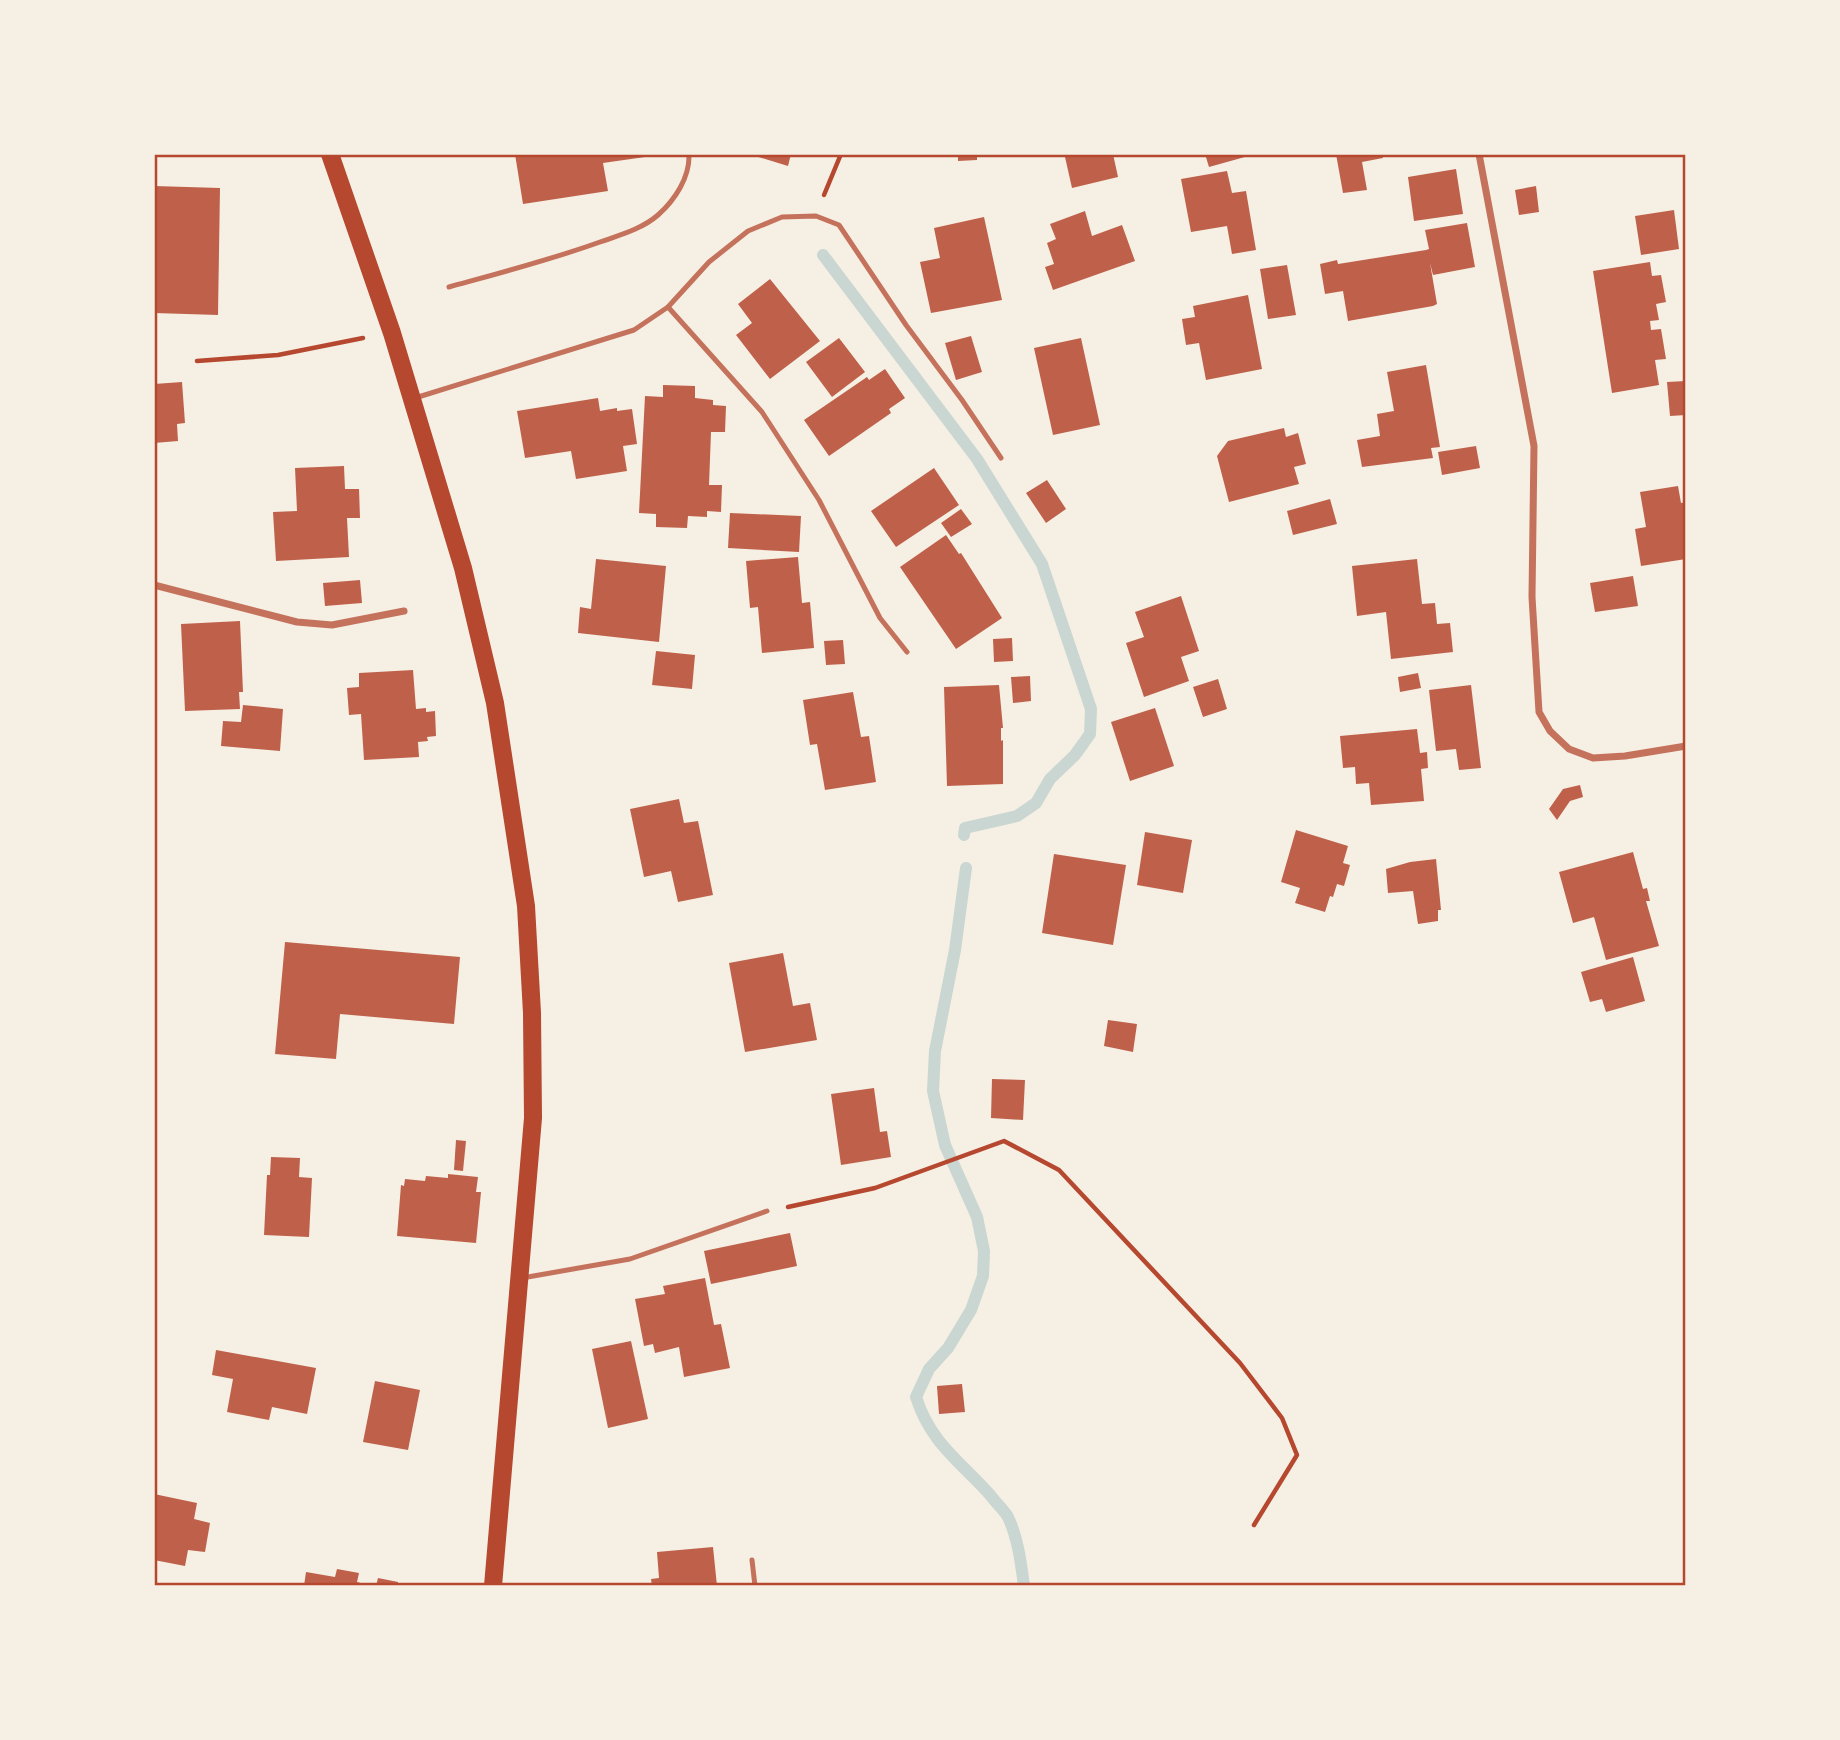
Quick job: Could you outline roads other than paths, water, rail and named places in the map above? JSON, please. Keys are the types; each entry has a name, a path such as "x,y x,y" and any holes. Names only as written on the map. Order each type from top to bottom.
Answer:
{"main road":[{"path":"330,154 392,333 463,568 495,703 526,906 533,1118 493,1586"}],"street":[{"path":"1479,154 1534,446 1532,597 1539,712 1550,731 1569,749 1593,758 1686,746"},
{"path":"154,585 297,622 332,625 404,611"}],"lane":[{"path":"449,287 568,253 634,230 657,216 674,199 684,179 689,154"},
{"path":"412,398 634,330 668,307 709,262 748,231 782,218 816,215 839,225 1001,458"},
{"path":"668,307 762,412 819,500 880,618 907,652"},
{"path":"519,1278 630,1259 767,1211"},
{"path":"752,1560 755,1586"}],"waterway":[{"path":"823,255 977,459 1042,564 1091,709 1090,734 1075,755 1050,779 1036,803 1017,816 965,828 964,835"},
{"path":"966,868 955,950 935,1051 933,1091 945,1145 977,1217 984,1251 983,1276 971,1310 948,1348 929,1369 916,1397 938,1440 1008,1517 1017,1542 1024,1586"}]}
